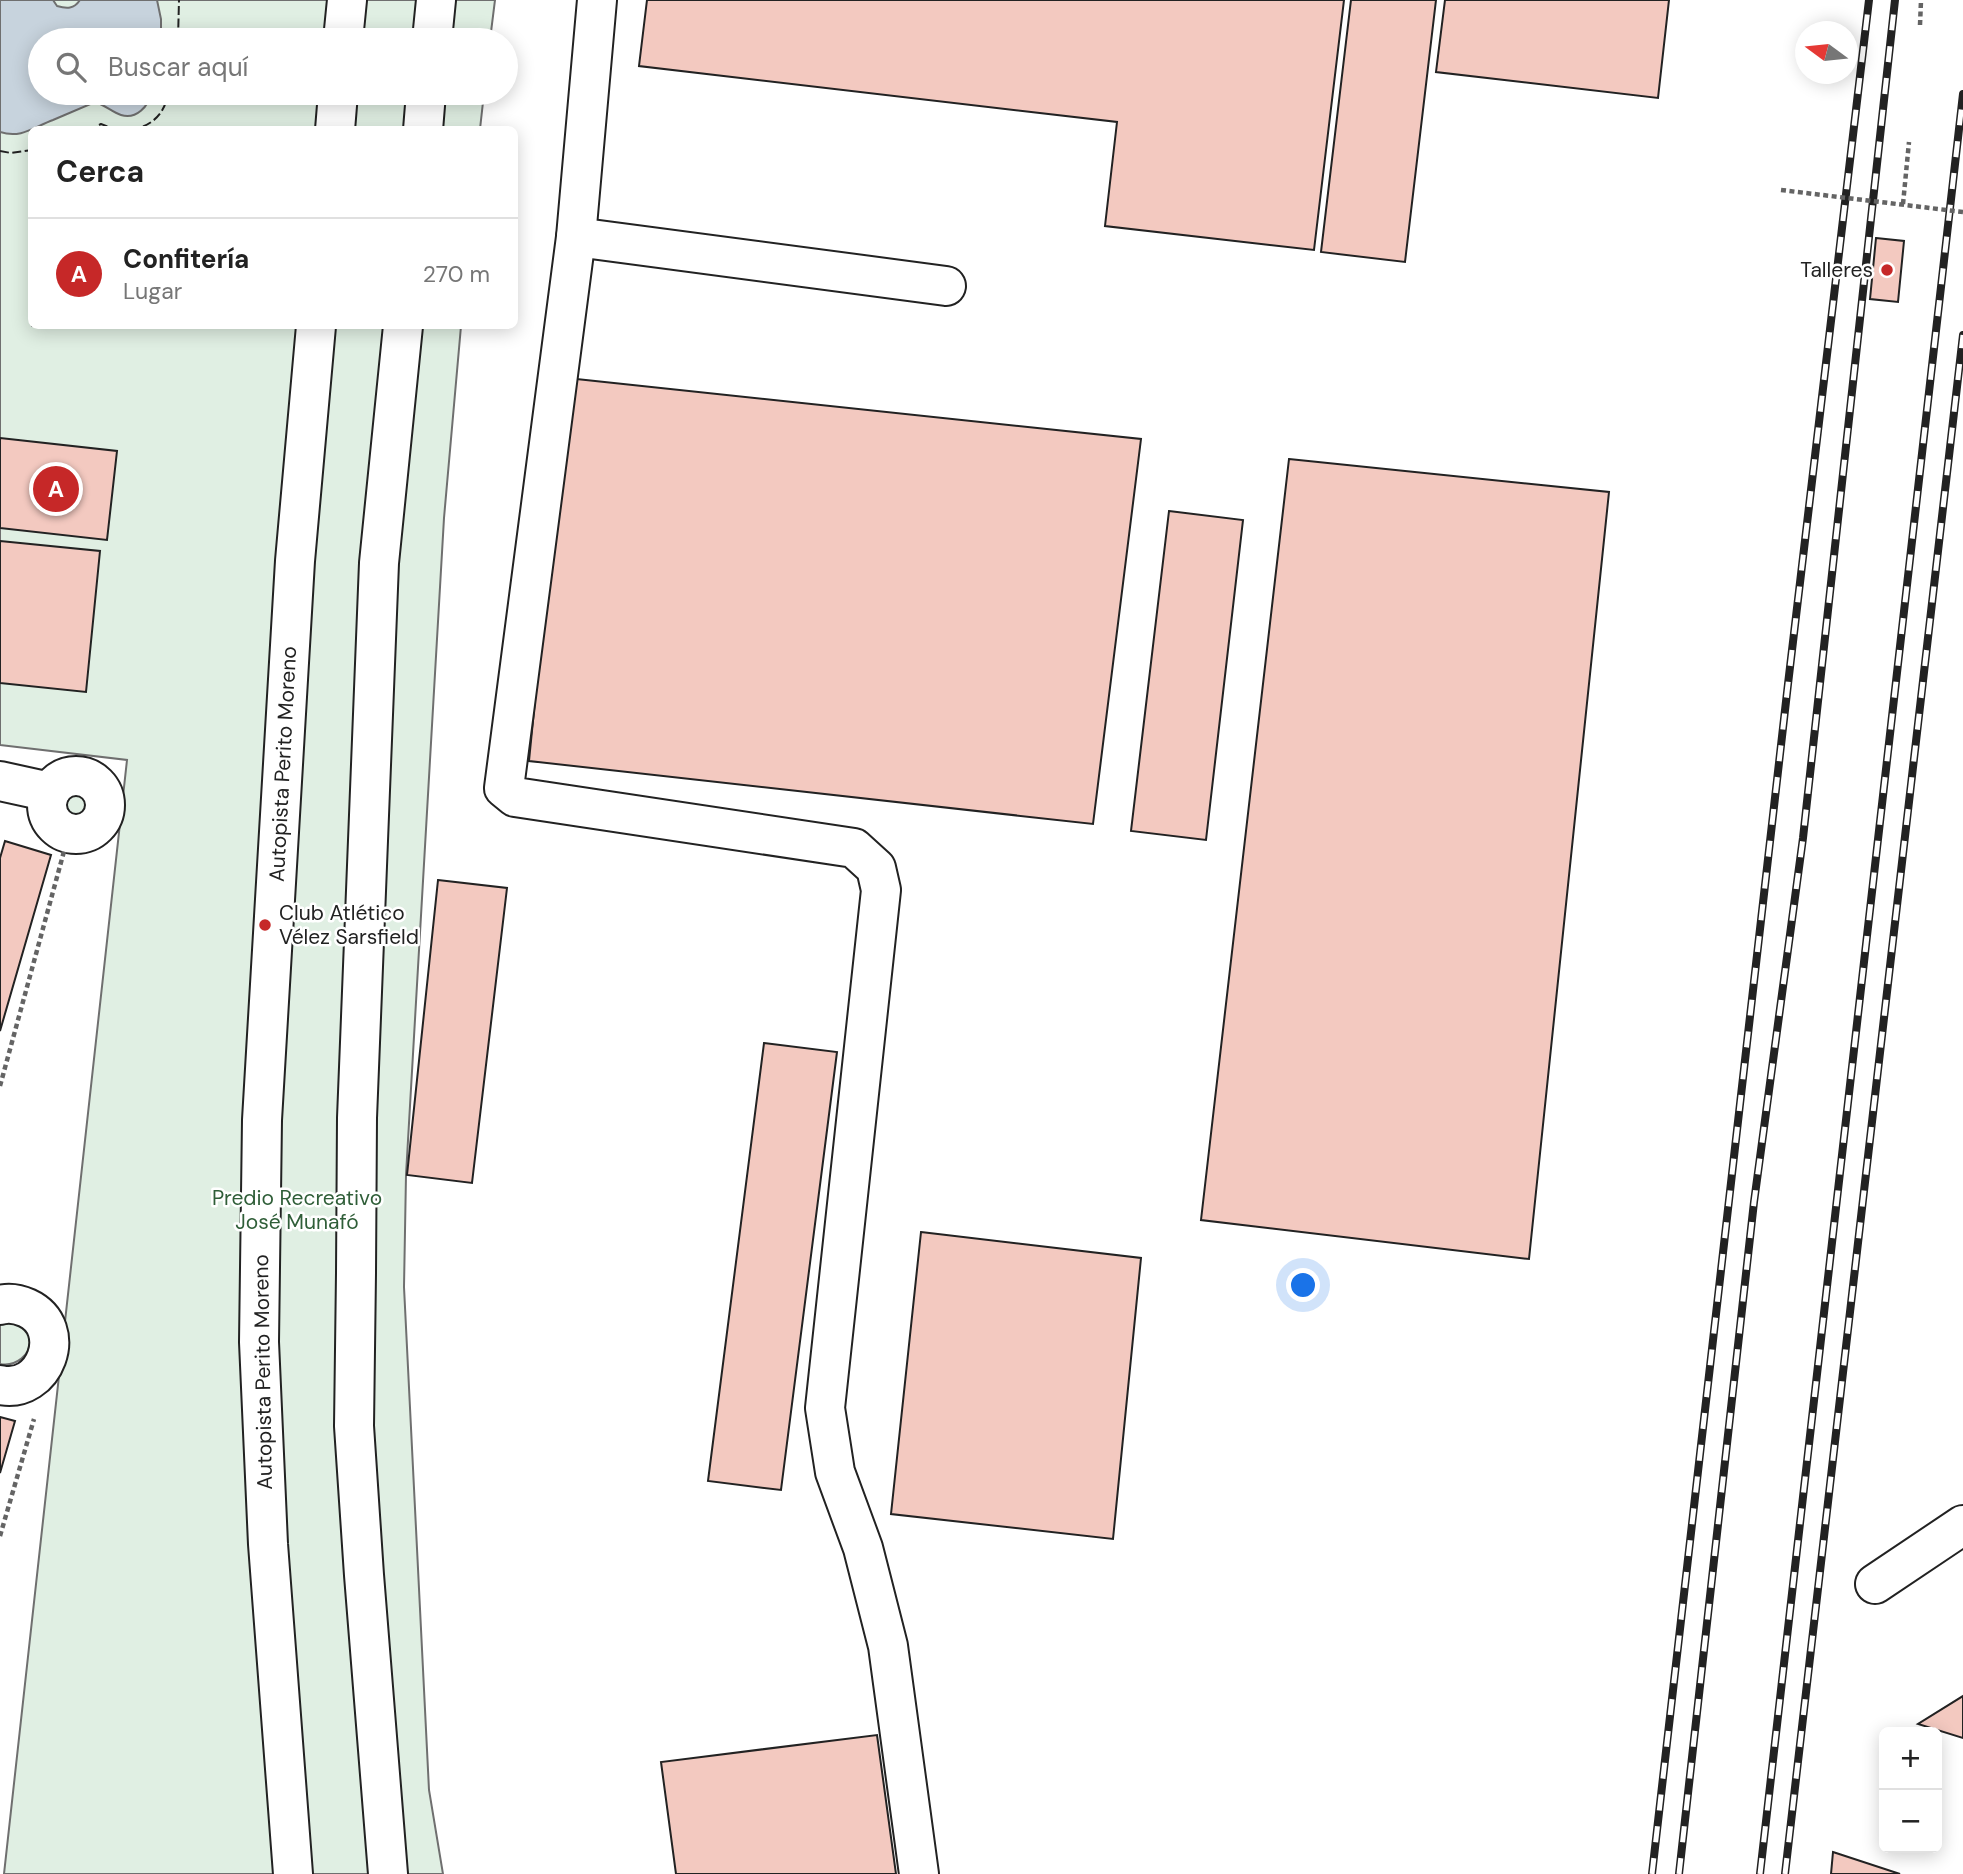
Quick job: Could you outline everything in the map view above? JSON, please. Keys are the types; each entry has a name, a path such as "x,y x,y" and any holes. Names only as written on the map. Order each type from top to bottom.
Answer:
{"main road":[{"path":"344,28 347,0"},
{"path":"433,28 436,0"},
{"path":"597,0 576,237 504,788 515,797 854,848 876,868 881,890 825,1408 835,1472 863,1548 888,1646 919,1874"},
{"path":"335,126 337,105"},
{"path":"422,126 425,105"},
{"path":"576,237 946,286"},
{"name":"Autopista Perito Moreno","path":"293,1874 268,1544 259,1342 261,1161 295,561 316,329"},
{"path":"388,1874 355,1439 357,1118 379,563 403,329"},
{"path":"70,776 83,776 95,783 103,794 105,808 101,821 93,829 69,833 51,818 48,806 50,792 58,782 70,776"},
{"path":"0,781 50,792"},
{"path":"0,1305 19,1305 33,1311 44,1322 49,1337 49,1353 43,1367 14,1383"},
{"path":"1875,1584 1963,1525"}],"path":[{"path":"1920,25 1921,1"},
{"path":"1903,204 1909,142"},
{"path":"1781,190 1963,212"},
{"path":"0,1086 69,833"},
{"path":"0,1536 35,1415 14,1383"}],"green space":[{"name":"Club Atlético Vélez Sarsfield","path":"0,0 495,0 492,28 28,28 28,105 483,105 480,126 28,126 28,329 461,329 444,518 406,1175 404,1287 429,1790 443,1874 4,1874 127,760 0,745"},
{"path":"76,786 90,791 95,805 90,819 76,824 62,819 57,805 62,791"},
{"path":"0,1319 26,1328 30,1339 25,1355 11,1364 0,1364"}],"shaded area":[{"path":"0,0 53,0 57,6 67,8 73,7 80,0 157,0 161,28 28,28 28,105 88,105 39,126 28,126 27,131 14,134 0,132"},
{"path":"102,105 146,105 132,116 118,114"}],"building":[{"path":"647,0 1344,0 1314,250 1105,226 1117,122 639,66"},
{"path":"1351,0 1436,0 1405,262 1321,252"},
{"path":"1445,0 1669,0 1658,98 1436,72"},
{"name":"Talleres","path":"1876,238 1904,241 1898,302 1870,299"},
{"path":"567,378 1141,439 1093,824 529,761"},
{"path":"0,438 117,451 107,540 0,528"},
{"path":"1289,459 1609,492 1529,1259 1201,1220"},
{"path":"1169,511 1243,520 1206,840 1131,831"},
{"path":"0,541 100,551 86,692 0,683"},
{"path":"5,841 51,855 0,1031 0,858"},
{"path":"438,880 507,888 472,1183 407,1175"},
{"path":"764,1043 837,1052 781,1490 708,1481"},
{"path":"921,1232 1141,1258 1113,1539 891,1514"},
{"path":"0,1417 15,1421 0,1473"},
{"path":"1963,1696 1963,1738 1942,1731 1942,1727 1918,1724"},
{"path":"877,1735 896,1874 676,1874 661,1762"},
{"path":"1833,1852 1900,1874 1831,1874"}],"railway":[{"path":"1652,1874 1869,0"},
{"path":"1679,1874 1754,1202 1803,838 1895,0"},
{"path":"1760,1874 1963,94"},
{"path":"1785,1874 1963,335"}],"fence":[{"path":"178,28 179,0"},
{"path":"142,126 156,118 165,105"},
{"path":"99,125 106,126"},
{"path":"0,151 11,153 28,151"}],"place":[{"name":"Talleres","path":"1887,270"},
{"name":"Confitería","path":"56,489"},
{"name":"Club Atlético Vélez Sarsfield","path":"265,925"}],"park label":[{"name":"Predio Recreativo José Munafó","path":"297,1210"}]}
